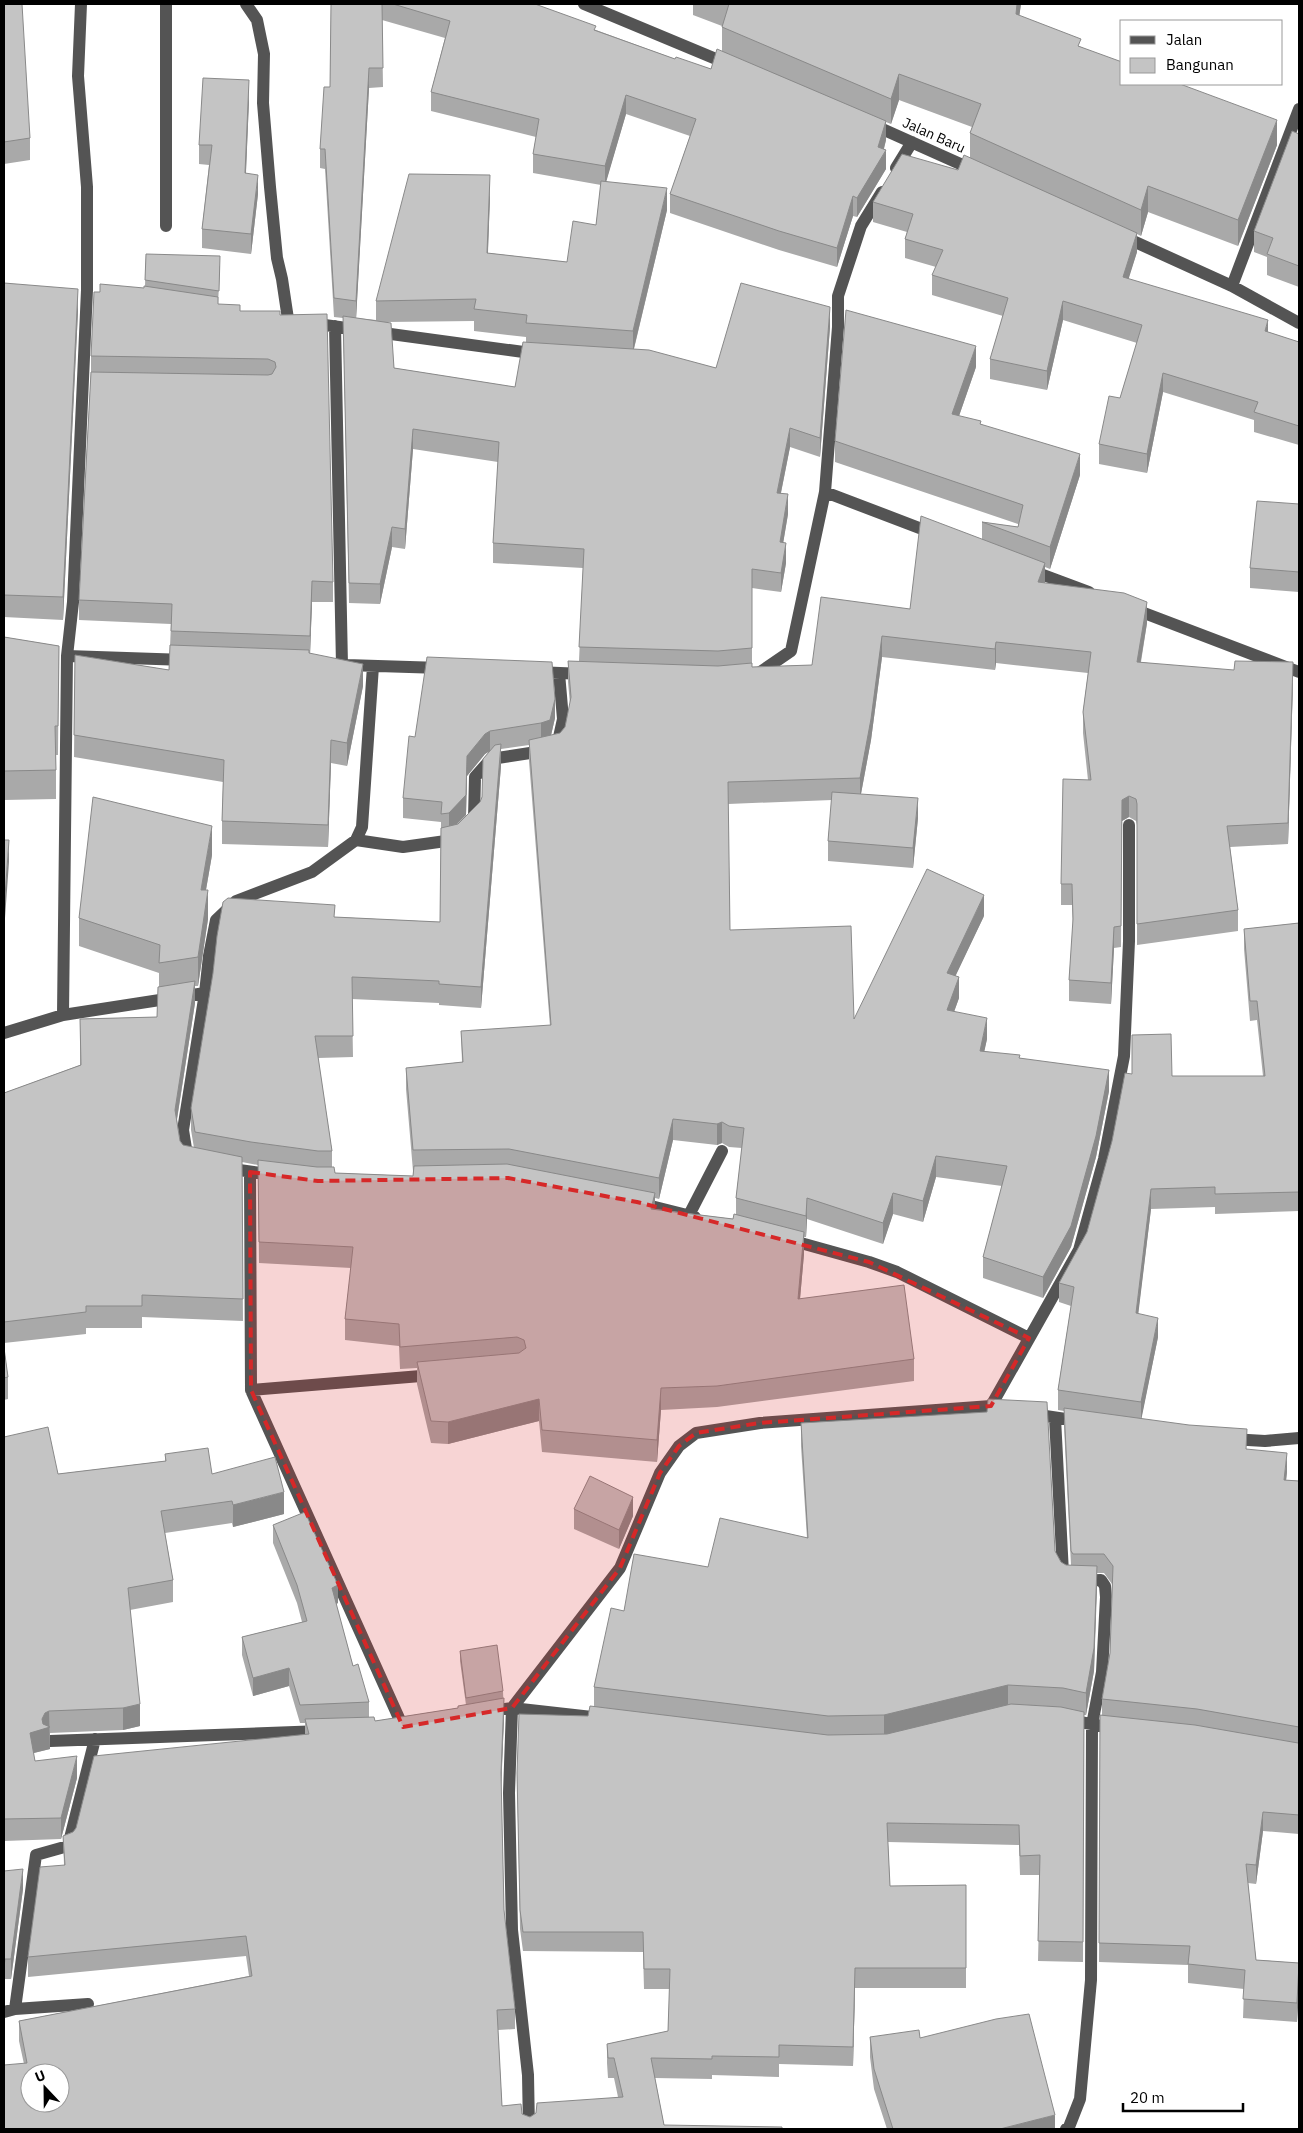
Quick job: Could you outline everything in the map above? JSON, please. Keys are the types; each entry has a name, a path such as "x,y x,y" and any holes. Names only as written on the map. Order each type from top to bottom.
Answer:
{"street":[{"path":"64,1015 66,656 73,602 88,384 92,291 87,187 78,76 81,4"},
{"path":"166,4 166,226"},
{"path":"246,4 257,20 264,54 263,103 277,258 282,279 283,319 524,353 553,355"},
{"path":"584,4 739,69"},
{"path":"1232,286 1299,109"},
{"name":"Jalan Baru","path":"857,119 992,178"},
{"path":"747,676 756,675 791,651 825,492 838,327 838,296 861,226 912,142"},
{"path":"1108,230 1232,286 1299,323"},
{"path":"335,326 337,665 451,669"},
{"path":"825,492 946,538"},
{"path":"1020,566 1104,598"},
{"path":"1123,605 1299,672"},
{"path":"66,656 194,660"},
{"path":"197,1163 188,1161 183,1130 216,920 236,901 312,872 356,840 362,827 373,666"},
{"path":"520,671 597,675"},
{"path":"356,840 403,847 453,840 474,818 475,778 491,759 543,751 557,746 563,719 559,673"},
{"path":"991,1406 1079,1250 1104,1160 1124,1056 1129,941 1129,824"},
{"path":"4,1033 64,1015 205,993"},
{"path":"689,1215 722,1151"},
{"path":"214,1166 289,1177"},
{"path":"250,1172 251,1390 408,1726 385,1728"},
{"path":"628,1200 707,1220"},
{"path":"780,1238 868,1262 897,1272 1029,1338"},
{"path":"251,1390 449,1373"},
{"path":"529,2129 528,2075 512,1930 509,1794 512,1708 620,1568 660,1473 679,1446 696,1433 760,1423 991,1406 1091,1423"},
{"path":"1056,1418 1063,1573 1068,1580 1072,1581 1101,1580 1106,1597 1102,1672 1092,1725 1091,1980 1080,2099 1066,2129"},
{"path":"1218,1438 1265,1441 1299,1438"},
{"path":"494,1711 512,1708 607,1719"},
{"path":"1053,1718 1130,1729"},
{"path":"50,1741 330,1730"},
{"path":"88,2004 10,2010 36,1855 68,1846 96,1739"}],"highlighted area":[{"path":"250,1172 318,1181 508,1178 637,1202 869,1262 1029,1338 991,1406 760,1423 696,1433 679,1446 660,1473 620,1568 512,1708 403,1727 251,1390"}],"building":[{"path":"4,4 22,4 30,138 4,142"},
{"path":"331,4 382,4 383,68 369,68 356,301 334,298 325,149 320,149 324,87 330,87"},
{"path":"393,4 535,4 596,26 594,30 675,59 676,57 711,69 717,49 886,121 878,147 886,150 857,198 853,196 837,248 779,231 670,194 696,119 626,95 605,166 533,154 539,119 431,92 450,21"},
{"path":"729,4 1017,4 1016,14 1081,39 1078,46 1120,61 1120,85 1183,85 1277,120 1238,220 1148,186 1141,210 970,133 981,104 899,74 891,99 722,27"},
{"path":"203,78 249,80 245,173 258,175 251,234 202,229 212,145 199,145"},
{"path":"1292,131 1299,134 1299,266 1267,254 1273,238 1254,231"},
{"path":"902,154 958,170 964,155 1137,233 1123,277 1268,320 1265,331 1299,342 1299,426 1254,412 1258,402 1163,373 1147,454 1099,444 1109,396 1120,398 1142,325 1063,301 1047,371 990,359 1008,298 932,275 943,250 905,239 913,214 873,202"},
{"path":"409,174 490,175 487,253 567,262 573,221 596,225 601,181 667,188 633,331 526,323 527,315 474,309 476,299 376,301"},
{"path":"146,254 220,256 219,291 145,280"},
{"path":"4,283 78,289 63,597 4,595"},
{"path":"741,283 830,307 820,438 790,428 777,493 788,494 780,542 786,543 781,573 752,569 752,648 718,651 579,647 584,549 493,543 499,442 413,429 405,529 392,527 380,584 349,583 343,316 391,323 394,368 515,387 523,342 649,350 716,368"},
{"path":"100,284 144,288 144,286 218,297 218,304 240,305 240,311 280,311 280,315 327,314 333,582 312,581 310,636 171,631 172,604 79,600 91,372 268,375 272,374 276,367 275,362 268,359 91,356 94,292 100,292"},
{"path":"846,310 976,346 952,414 981,421 980,424 1080,454 1050,547 982,522 1018,527 1023,505 835,441"},
{"path":"1257,501 1299,504 1299,572 1250,568"},
{"path":"921,516 1045,563 1038,582 1124,593 1147,602 1137,662 1234,670 1235,661 1293,662 1288,823 1227,826 1238,910 1137,924 1137,804 1136,799 1129,796 1122,800 1121,926 1114,927 1111,983 1069,980 1073,919 1072,884 1061,884 1063,779 1091,780 1083,712 1091,652 996,642 995,649 882,636 871,719 860,778 728,782 730,930 851,926 854,1019 927,869 984,895 947,973 959,977 947,1010 987,1018 980,1051 1020,1055 1019,1058 1109,1070 1096,1136 1071,1226 1043,1277 983,1257 1007,1166 936,1156 923,1201 893,1193 883,1223 807,1198 806,1216 736,1198 744,1128 729,1126 722,1122 717,1124 673,1119 659,1178 509,1149 413,1150 406,1068 463,1062 461,1031 551,1025 529,740 560,733 565,727 571,697 568,661 718,666 752,663 752,667 812,665 821,597 910,609"},
{"path":"4,637 59,646 58,726 55,726 56,770 4,771"},
{"path":"170,645 309,650 309,653 363,664 347,743 331,740 328,825 222,821 224,760 74,735 75,655 169,670"},
{"path":"427,657 552,662 555,699 550,720 490,731 485,734 467,756 466,795 449,813 441,814 442,802 403,798 409,736 415,737"},
{"path":"501,744 481,987 439,984 439,981 352,977 353,1036 315,1036 332,1151 318,1151 251,1142 195,1132 191,1108 223,902 228,898 335,905 334,917 440,922 441,828 458,824 480,802 482,797 483,759 495,745"},
{"path":"832,792 918,798 913,848 828,841"},
{"path":"93,797 212,826 201,890 208,890 198,957 159,963 160,945 79,918"},
{"path":"4,840 9,840 4,910"},
{"path":"1299,923 1299,1192 1215,1194 1215,1187 1151,1189 1136,1313 1158,1318 1141,1402 1058,1390 1074,1287 1059,1283 1087,1232 1112,1141 1125,1073 1132,1074 1132,1035 1171,1034 1172,1076 1265,1076 1257,1001 1250,1001 1244,929"},
{"path":"195,981 175,1110 180,1141 183,1145 242,1157 243,1299 142,1295 142,1306 86,1306 86,1312 4,1322 4,1093 81,1065 80,1019 157,1017 158,987"},
{"path":"258,1160 317,1167 334,1167 335,1173 413,1176 414,1166 507,1164 655,1193 651,1209 733,1219 734,1214 804,1232 798,1299 904,1285 914,1359 717,1386 661,1388 657,1440 542,1430 539,1399 448,1422 431,1421 417,1362 519,1353 526,1348 524,1340 517,1337 400,1347 399,1324 345,1319 353,1247 259,1242"},
{"path":"4,1348 8,1377 4,1378"},
{"path":"988,1399 1047,1402 1055,1551 1061,1562 1066,1565 1097,1566 1094,1648 1086,1693 1063,1688 1008,1685 884,1715 828,1716 594,1687 611,1608 624,1611 634,1554 708,1567 720,1518 808,1538 801,1423 987,1412"},
{"path":"1064,1408 1189,1425 1247,1429 1246,1449 1287,1453 1284,1480 1299,1481 1299,1727 1197,1709 1102,1699 1110,1653 1113,1566 1104,1554 1073,1554 1071,1551"},
{"path":"48,1427 58,1474 166,1461 165,1454 208,1448 212,1474 275,1457 284,1492 233,1505 232,1501 161,1511 173,1580 128,1588 140,1704 123,1708 49,1711 45,1713 42,1719 43,1724 50,1727 30,1733 35,1761 77,1756 61,1818 4,1819 4,1437"},
{"path":"590,1476 633,1497 619,1530 574,1509"},
{"path":"305,1512 338,1585 332,1588 353,1666 358,1664 369,1702 300,1705 289,1668 253,1678 242,1637 307,1621 297,1585 273,1525"},
{"path":"497,1645 503,1691 466,1698 460,1651"},
{"path":"504,1698 501,1773 504,1910 515,2009 497,2010 502,2106 521,2104 522,2114 530,2117 536,2113 537,2103 623,2097 614,2058 608,2058 607,2044 668,2031 670,1969 644,1969 643,1932 523,1932 520,1910 517,1773 519,1714 588,1716 590,1706 828,1735 887,1734 1011,1704 1061,1707 1084,1712 1083,1942 1038,1941 1040,1855 1020,1856 1019,1825 887,1823 890,1886 966,1885 966,1968 855,1968 853,2047 779,2045 779,2057 712,2056 712,2059 651,2058 664,2125 782,2127 782,2129 4,2129 4,2065 20,2064 20,2113 70,2113 70,2063 27,2063 19,2021 252,1976 246,1936 28,1957 40,1867 65,1865 63,1836 73,1832 76,1828 94,1756 309,1734 305,1719 374,1717 375,1721 458,1708 458,1706"},
{"path":"1100,1715 1195,1725 1299,1742 1299,1815 1263,1812 1256,1865 1246,1864 1256,1960 1299,1963 1297,2003 1243,1999 1245,1970 1188,1964 1190,1946 1099,1943"},
{"path":"23,1869 11,1959 5,1959 4,1967 4,1871"},
{"path":"1029,2014 1055,2115 1000,2129 893,2129 874,2069 870,2037 919,2030 920,2038 996,2019"}]}
